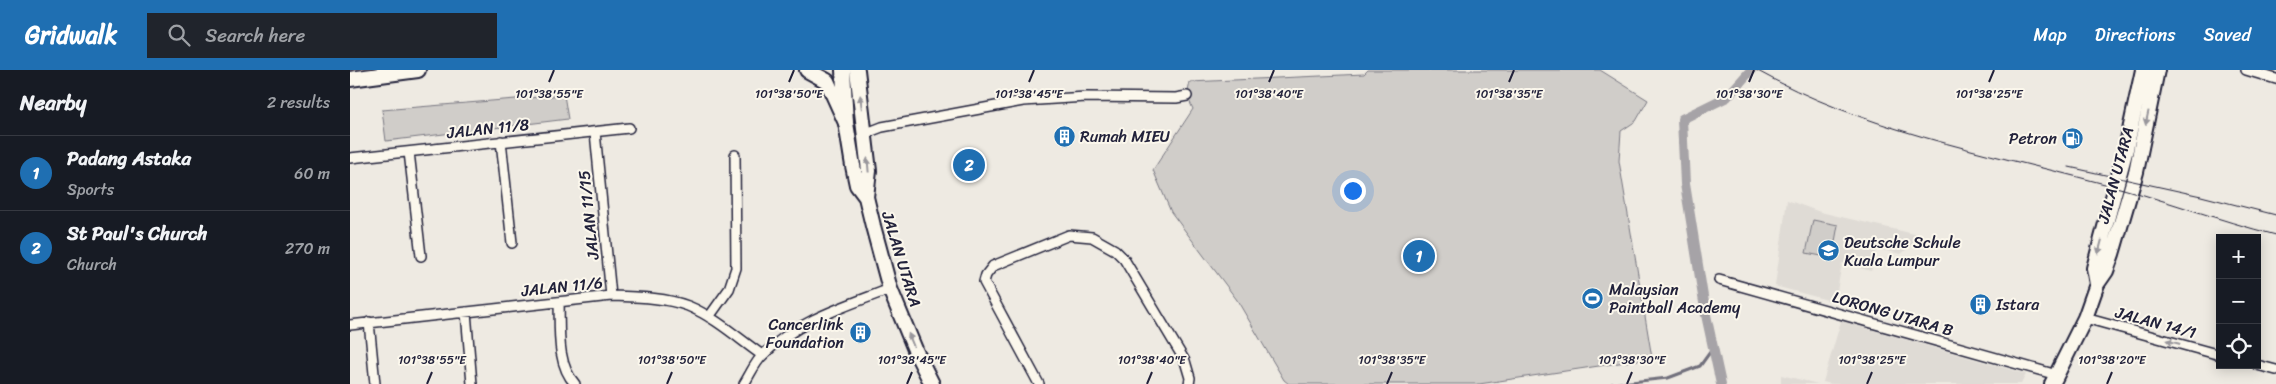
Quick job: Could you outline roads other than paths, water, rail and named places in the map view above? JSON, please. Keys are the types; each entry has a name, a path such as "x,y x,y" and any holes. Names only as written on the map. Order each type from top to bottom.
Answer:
{"main road":[{"path":"350,79 418,70"},
{"path":"807,70 827,81 846,123"},
{"name":"JALAN UTARA","path":"843,70 846,123 857,185 866,197"},
{"name":"JALAN UTARA","path":"857,70 869,171 866,197 890,288 916,352 932,384"},
{"name":"JALAN UTARA","path":"2096,284 2094,268 2126,149 2143,70"},
{"name":"JALAN UTARA","path":"2055,380 2085,318 2096,284 2109,263 2136,172 2157,70"}],"street":[{"path":"2236,70 2247,70 2276,79"},
{"path":"864,134 882,127 1023,101 1086,97 1176,98 1187,96"},
{"name":"JALAN 11/8","path":"350,158 629,128"},
{"name":"JALAN 11/15","path":"594,132 611,296"},
{"path":"502,141 512,243"},
{"path":"409,152 422,256"},
{"path":"709,317 729,289 736,268 735,155"},
{"path":"1039,384 984,279 993,266 1069,235 1092,237 1115,250 1124,259 1186,361 1190,384"},
{"name":"LORONG UTARA B","path":"1720,280 2055,380"},
{"path":"744,384 762,355 787,336 819,316 890,288"},
{"name":"JALAN 11/6","path":"350,325 611,296 650,298 687,306 709,317 762,355"},
{"path":"558,302 563,362 567,376 575,384"},
{"path":"466,312 472,384"},
{"name":"JALAN 14/1","path":"2085,318 2216,354"},
{"path":"369,322 375,384"},
{"path":"2261,366 2276,370"}],"waterway":[{"path":"1721,384 1706,315 1685,184 1682,119 1727,97 1751,70"},
{"path":"1612,384 1668,378 1700,366 1713,348"}],"tram line":[{"path":"1756,70 1797,91 1881,124 2123,189 2276,235"},
{"path":"2069,167 2201,196 2276,215"}],"place":[{"name":"Rumah MIEU","path":"1064,136"},
{"name":"Petron","path":"2073,138"},
{"name":"St Paul's Church","path":"969,165"},
{"name":"Deutsche Schule Kuala Lumpur","path":"1828,251"},
{"name":"Padang Astaka","path":"1419,256"},
{"name":"Malaysian Paintball Academy","path":"1593,298"},
{"name":"Istara","path":"1980,304"},
{"name":"Cancerlink Foundation","path":"860,333"}]}
